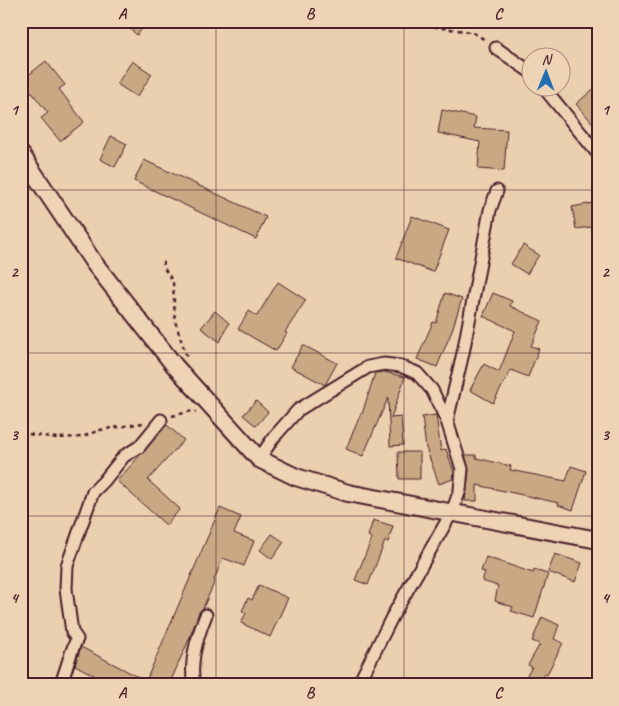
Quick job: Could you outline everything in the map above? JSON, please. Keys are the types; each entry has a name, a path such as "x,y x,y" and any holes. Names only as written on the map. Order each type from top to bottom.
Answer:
{"street":[{"path":"496,48 522,66"},
{"path":"552,98 598,154"},
{"path":"21,154 94,264 174,365 259,459 296,477 348,493 598,540"},
{"path":"447,421 463,353 490,210 497,191"},
{"path":"259,459 274,437 298,410 368,367 384,364 400,366 417,373 432,390 447,421 462,469 460,490 452,512 392,617 358,685"},
{"path":"60,685 77,639 72,632 66,589 67,566 93,492 124,456 139,447 161,420"},
{"path":"194,685 192,673 193,660 206,615"}],"path":[{"path":"428,21 435,28 472,32 496,48"},
{"path":"163,261 164,268 173,282 174,315 187,358 189,382"},
{"path":"21,433 57,438 82,436 100,430 161,420 192,411 210,413 216,411"}],"building":[{"path":"121,21 148,21 137,35"},
{"path":"46,61 65,85 59,89 84,122 60,141 41,118 48,113 22,80"},
{"path":"132,61 152,74 137,97 117,84"},
{"path":"598,85 598,129 576,104"},
{"path":"442,110 476,117 474,128 507,130 504,171 478,169 480,142 438,133"},
{"path":"111,136 127,144 115,167 100,159"},
{"path":"144,160 266,217 256,239 134,181"},
{"path":"598,202 598,226 576,229 572,207"},
{"path":"412,216 449,230 433,272 396,258"},
{"path":"523,245 539,255 527,274 511,264"},
{"path":"278,282 306,300 285,332 287,333 276,351 238,329 249,311 257,316"},
{"path":"445,293 462,299 437,367 417,359 433,322 436,323"},
{"path":"493,293 512,301 510,306 542,321 531,346 539,349 528,377 511,370 493,403 470,390 484,364 499,372 515,331 483,316"},
{"path":"215,311 229,323 220,342 201,328"},
{"path":"303,345 337,363 325,385 291,367"},
{"path":"384,372 405,377 391,418 401,417 403,445 390,446 388,398 363,456 346,449 362,414 375,373"},
{"path":"256,401 268,412 256,426 243,415"},
{"path":"436,415 441,451 446,449 454,472 453,479 439,484 426,448 422,417"},
{"path":"167,425 184,440 148,480 180,509 166,525 117,481"},
{"path":"398,452 420,452 420,479 399,479"},
{"path":"465,455 476,455 476,458 511,466 510,470 566,481 571,466 586,471 573,510 558,505 559,503 477,485 477,501 465,501 469,470"},
{"path":"220,508 241,517 234,533 254,541 244,566 223,558 215,581 203,608 199,612 169,685 112,685 75,665 81,647 146,681"},
{"path":"373,520 393,526 388,542 385,541 368,585 355,580 372,538 368,536"},
{"path":"272,534 284,542 272,559 260,550"},
{"path":"555,554 582,563 575,582 548,572"},
{"path":"486,557 533,573 534,570 548,574 534,618 511,611 513,607 495,601 498,586 482,581 485,572 481,571"},
{"path":"259,585 288,598 270,637 241,623 246,613 242,611 248,598 252,600"},
{"path":"542,617 559,625 554,639 563,643 547,674 545,673 538,685 521,685 532,667 528,665 540,644 532,641"}]}
